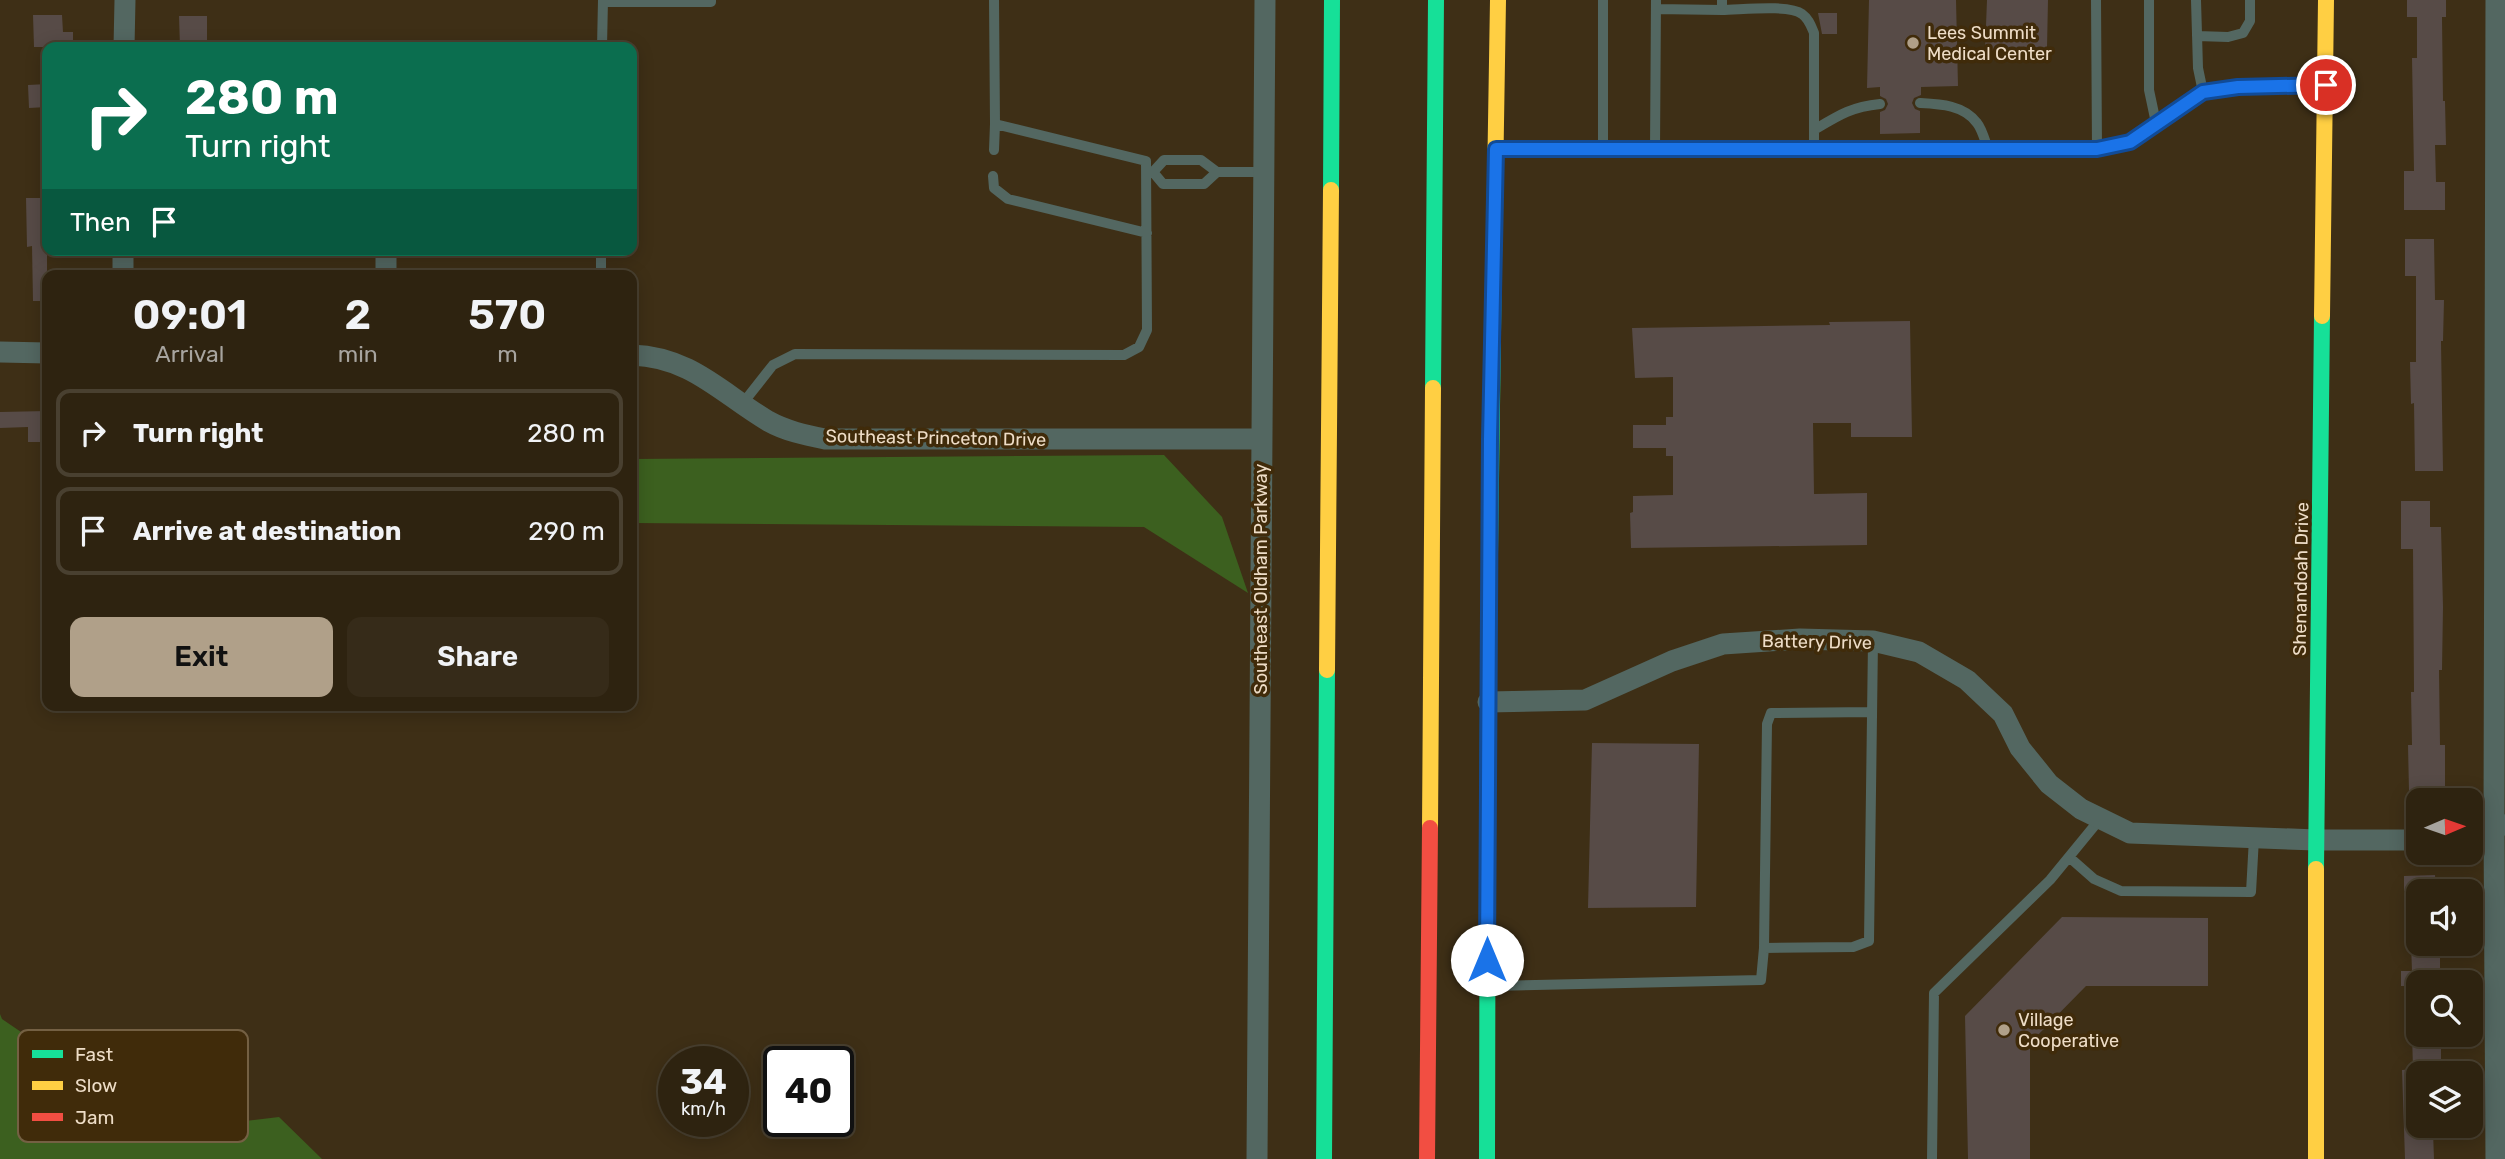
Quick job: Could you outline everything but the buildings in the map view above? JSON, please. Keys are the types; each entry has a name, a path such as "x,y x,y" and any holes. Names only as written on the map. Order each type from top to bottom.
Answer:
{"main road":[{"path":"1324,1159 1332,0"},
{"path":"1427,1159 1436,0"},
{"path":"1487,1159 1488,702 1497,0"},
{"name":"Shenandoah Drive","path":"2316,1159 2316,840 2326,0"}],"street":[{"path":"124,42 125,0"},
{"name":"Southeast Oldham Parkway","path":"1257,1159 1265,0"},
{"path":"2496,0 2500,100 2487,828 2496,1159"},
{"path":"0,352 42,353"},
{"name":"Southeast Princeton Drive","path":"637,356 668,360 697,372 768,421 794,433 825,439 1262,439"},
{"name":"Battery Drive","path":"1488,702 1586,700 1672,661 1723,644 1800,639 1873,641 1919,652 1967,680 2003,714 2020,748 2049,785 2081,809 2130,833 2316,840 2406,840"}],"lane":[{"path":"602,42 603,1 711,0"},
{"path":"994,150 995,0"},
{"path":"1603,0 1603,149"},
{"path":"2096,0 2097,149"},
{"path":"2149,0 2149,90 2156,123"},
{"path":"2196,0 2198,68 2203,92"},
{"path":"2197,36 2228,37 2244,33 2250,21 2250,0"},
{"path":"1655,149 1656,5 1722,5 1788,9 1800,12 1809,21 1814,33 1814,151"},
{"path":"1496,149 2097,149 2130,142 2203,92 2238,87 2326,85"},
{"path":"1920,103 1946,105 1962,111 1978,123 1988,149"},
{"path":"1814,131 1844,111 1858,106 1880,104"},
{"path":"743,402 773,365 795,354 1124,355 1139,347 1147,330 1150,172 1146,162 995,124"},
{"path":"1150,172 1164,160 1201,160 1217,172 1264,172"},
{"path":"1150,172 1163,184 1204,184 1217,172"},
{"path":"993,176 994,188 1009,199 1147,233"},
{"path":"1764,948 1853,947 1869,941 1873,641"},
{"path":"1487,986 1761,980 1764,948 1767,724 1771,713 1872,712"},
{"path":"1932,1159 1934,993 2022,909 2101,819"},
{"path":"2069,857 2095,879 2121,891 2251,892 2254,838"}],"green space":[{"path":"1164,455 1222,517 1248,593 1144,527 637,523 637,459"},
{"path":"0,1014 2,1019 18,1030 18,1142 248,1142 248,1121 279,1117 322,1159 0,1159"}],"traffic: fast":[{"path":"1331,190 1332,0"},
{"path":"1433,388 1436,0"},
{"path":"1487,1159 1488,702 1495,184"},
{"path":"2316,869 2322,316"},
{"path":"1324,1159 1327,670"}],"traffic: slow":[{"path":"1495,184 1498,0"},
{"path":"2322,316 2326,0"},
{"path":"1327,670 1331,190"},
{"path":"1430,828 1433,388"},
{"path":"2316,869 2316,1159"}],"traffic: jam":[{"path":"1427,1159 1430,828"}],"place":[{"name":"Lees Summit Medical Center","path":"1913,43"},
{"name":"Village Cooperative","path":"2004,1030"}],"route":[{"path":"1487,960 1490,439 1496,149 2097,149 2130,142 2203,92 2238,87 2326,85"}]}
